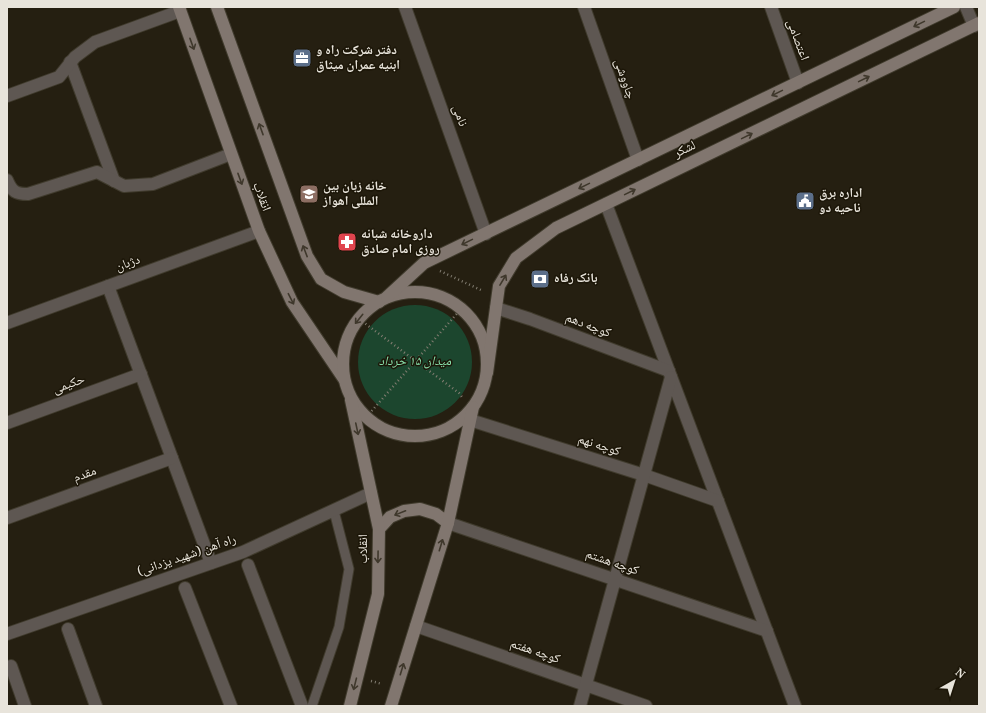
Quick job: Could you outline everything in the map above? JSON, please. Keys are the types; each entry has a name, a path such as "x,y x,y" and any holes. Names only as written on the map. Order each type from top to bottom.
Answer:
{"main road":[{"name":"انقلاب","path":"217,7 307,256 321,279 344,292 383,300"},
{"name":"لشکر","path":"347,387 344,373 343,354 348,336 359,319 371,307 383,300 424,263 954,7"},
{"name":"انقلاب","path":"180,9 259,231 292,302 347,387 379,528 378,594 350,706"},
{"name":"لشکر","path":"487,373 500,286 516,258 556,228 977,24"},
{"path":"347,387 358,408 371,421 388,430 406,435 425,435 443,431 459,421 473,406 482,392 487,373 487,355 482,336 472,320 461,309 442,298 424,292 405,292 383,300"},
{"path":"391,706 448,523 473,406"},
{"path":"379,528 390,517 404,511 420,509 436,514 448,523"}],"street":[{"name":"نامی","path":"405,7 486,234"},
{"name":"چاووشی","path":"584,7 638,160"},
{"name":"اعتصامی","path":"771,7 798,83"},
{"path":"966,7 977,24"},
{"path":"7,96 59,77 75,57 95,42 180,9"},
{"path":"70,62 114,181"},
{"path":"7,180 10,188 18,194 28,194 97,172 124,186 153,184 232,154"},
{"path":"606,204 795,706"},
{"name":"دژبان","path":"7,323 259,231"},
{"path":"108,286 210,563"},
{"name":"کوچه دهم","path":"497,303 530,319 670,374"},
{"name":"حکیمی","path":"7,423 141,374"},
{"path":"580,706 644,475 670,374"},
{"name":"کوچه نهم","path":"470,420 644,475 718,501"},
{"name":"مقدم","path":"7,518 172,458"},
{"name":"راه آهن (شهید یزدانی)","path":"7,634 243,552 371,493"},
{"name":"کوچه هشتم","path":"448,523 767,631"},
{"path":"248,565 302,706"},
{"path":"185,588 231,706"},
{"name":"کوچه هفتم","path":"416,626 646,706"},
{"path":"68,629 96,706"},
{"path":"10,666 25,706"}],"lane":[{"path":"312,706 339,627 349,569 334,510"}],"path":[{"path":"424,263 497,303"},
{"path":"367,417 461,309"},
{"path":"359,319 463,398"}],"green space":[{"name":"میدان ۱۵ خرداد","path":"415,305 426,306 437,310 455,322 467,340 471,351 471,373 467,384 455,402 437,414 426,418 415,419 404,418 393,414 375,402 363,384 359,373 358,362 359,351 363,340 375,322 393,310 404,306"}],"place":[{"name":"دفتر شرکت راه و ابنیه عمران میثاق","path":"302,58"},
{"name":"خانه زبان بین المللی اهواز","path":"309,194"},
{"name":"اداره برق ناحیه دو","path":"805,201"},
{"name":"داروخانه شبانه روزی امام صادق","path":"347,242"},
{"name":"بانک رفاه","path":"540,279"}]}
